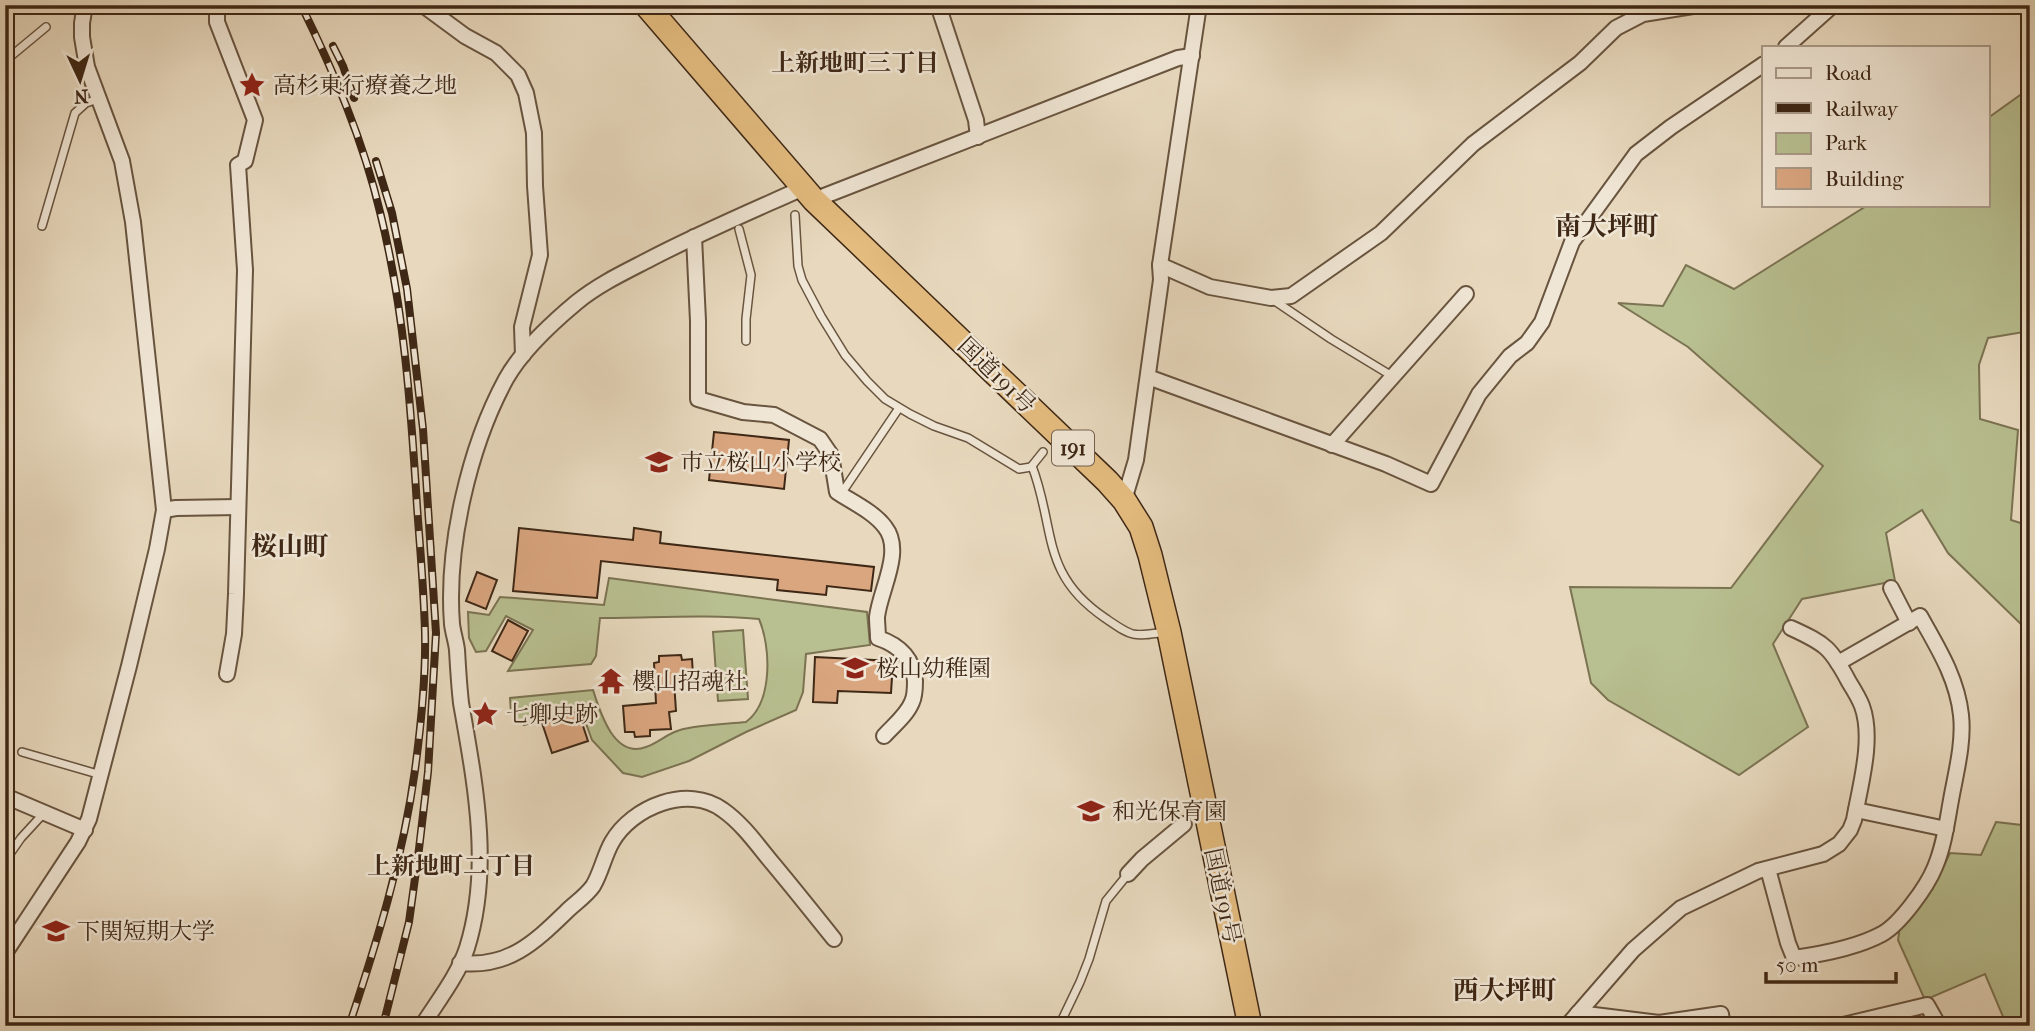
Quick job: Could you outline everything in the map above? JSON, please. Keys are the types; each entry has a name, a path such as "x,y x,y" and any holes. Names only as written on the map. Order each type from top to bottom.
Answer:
{"highway":[{"name":"国道191号","path":"646,5 808,194 1107,481 1124,500 1141,527 1169,632 1250,1026"}],"street":[{"path":"5,953 85,830 102,775 164,510 133,222 122,161 87,67 82,37 85,5"},
{"path":"217,5 217,22 255,120 245,161 238,165 245,270 234,634 227,674"},
{"path":"423,5 465,36 496,53 517,75 526,93 534,133 540,255 522,327 523,355"},
{"path":"938,5 976,120 978,136"},
{"path":"1124,500 1136,460 1161,280 1160,265 1199,5"},
{"path":"1160,265 1210,287 1271,298 1291,296 1381,233 1473,145 1580,63 1616,28 1643,14 1699,5"},
{"path":"1787,46 1833,5"},
{"path":"422,1026 467,948 481,877 478,814 453,627 456,541 463,495 478,447 507,378 523,355 579,300 613,278 694,237 808,194 978,136 1178,58 1192,56"},
{"path":"1148,377 1386,464 1431,485 1479,394 1510,356 1527,343 1542,322 1573,242 1636,154 1762,65"},
{"path":"694,237 698,399 743,412 774,415 820,439 831,455 837,492 885,526 892,543 890,567 877,617 878,638 899,648 906,656 914,672 915,686 911,706 884,736"},
{"path":"1332,445 1466,294"},
{"path":"164,510 237,507"},
{"path":"1891,589 1909,623"},
{"path":"1768,869 1794,958 1857,945 1884,933 1909,906 1934,869 1946,829 1961,746 1961,715 1956,689 1945,659 1920,616 1838,663"},
{"path":"1567,1026 1633,950 1681,908 1758,871 1823,855 1833,849 1850,830 1867,742 1861,704 1830,649 1791,628"},
{"path":"5,796 85,830"},
{"path":"460,963 480,965 514,954 540,938 592,887 612,841 621,831 644,812 669,801 683,799 701,800 722,809 752,837 834,939"},
{"path":"1856,810 1946,829"},
{"path":"1128,874 1184,824"},
{"path":"1839,1026 1927,1005 1939,1026"},
{"path":"1578,1013 1659,1023 1721,1014 1723,1026"}],"lane":[{"path":"5,61 46,27"},
{"path":"42,226 75,113 86,103 98,99"},
{"path":"795,215 798,265 808,293 845,355 885,399 934,426 968,438 1019,469 1032,466 1043,452"},
{"path":"739,229 751,275 746,341"},
{"path":"1271,298 1392,376"},
{"path":"841,494 899,408"},
{"path":"1032,466 1042,492 1046,523 1057,564 1074,592 1127,633 1136,636 1169,632"},
{"path":"22,752 102,775"},
{"path":"5,861 44,813"},
{"path":"1059,1026 1089,959 1106,901 1128,874"}],"green space":[{"path":"2030,88 2030,331 1988,338 1979,365 1980,419 2018,430 2011,520 2030,526 2030,633 1948,553 1922,510 1886,533 1895,581 1802,599 1773,644 1808,727 1739,775 1608,700 1591,683 1570,587 1731,588 1823,466 1688,347 1618,303 1663,306 1686,265 1734,289 1866,206 1990,206 1990,117"},
{"path":"609,578 867,612 870,645 806,654 803,692 796,710 689,761 642,777 623,773 592,740 580,707 524,725 511,713 510,698 593,690 604,721 617,740 635,749 646,747 671,733 687,728 746,722 755,713 765,688 766,644 759,619 699,616 600,618 596,656 591,664 508,671 533,630 506,616 486,651 476,652 469,638 468,612 489,615 500,597 604,605"},
{"path":"743,630 748,699 718,701 713,632"},
{"path":"1996,822 2030,826 2030,1026 2007,1026 1985,974 1925,1000 1898,940 1900,926 1929,892 1950,853 1981,855"}],"building":[{"path":"714,432 789,440 784,489 709,480"},
{"path":"519,528 633,540 634,528 661,532 660,543 874,567 871,591 827,586 826,595 777,590 778,580 601,561 597,598 513,591"},
{"path":"477,572 497,580 486,609 466,601"},
{"path":"508,620 528,631 512,661 492,651"},
{"path":"681,655 682,660 692,659 693,676 674,682 676,711 669,712 671,729 650,730 650,736 635,737 634,732 625,732 623,706 656,703 654,663 659,662 659,656"},
{"path":"815,657 893,661 891,693 838,691 837,703 813,702"},
{"path":"578,711 588,741 552,753 542,723"}],"railway":[{"path":"301,5 325,55 356,133 373,185 388,248 401,321 409,395 424,601 424,684 410,803 388,900 349,1026"},
{"path":"333,46 354,98"},
{"path":"376,161 392,213 407,289 423,429 436,633 428,772 419,849 409,922 383,1026"}],"place":[{"name":"高杉東行療養之地","path":"252,85"},
{"name":"市立桜山小学校","path":"659,462"},
{"name":"桜山幼稚園","path":"855,668"},
{"name":"櫻山招魂社","path":"611,681"},
{"name":"七卿史跡","path":"485,714"},
{"name":"和光保育園","path":"1091,811"},
{"name":"下関短期大学","path":"56,931"}],"district":[{"name":"上新地町三丁目","path":"855,63"},
{"name":"南大坪町","path":"1607,226"},
{"name":"桜山町","path":"290,546"},
{"name":"上新地町二丁目","path":"451,866"},
{"name":"西大坪町","path":"1505,990"}]}
